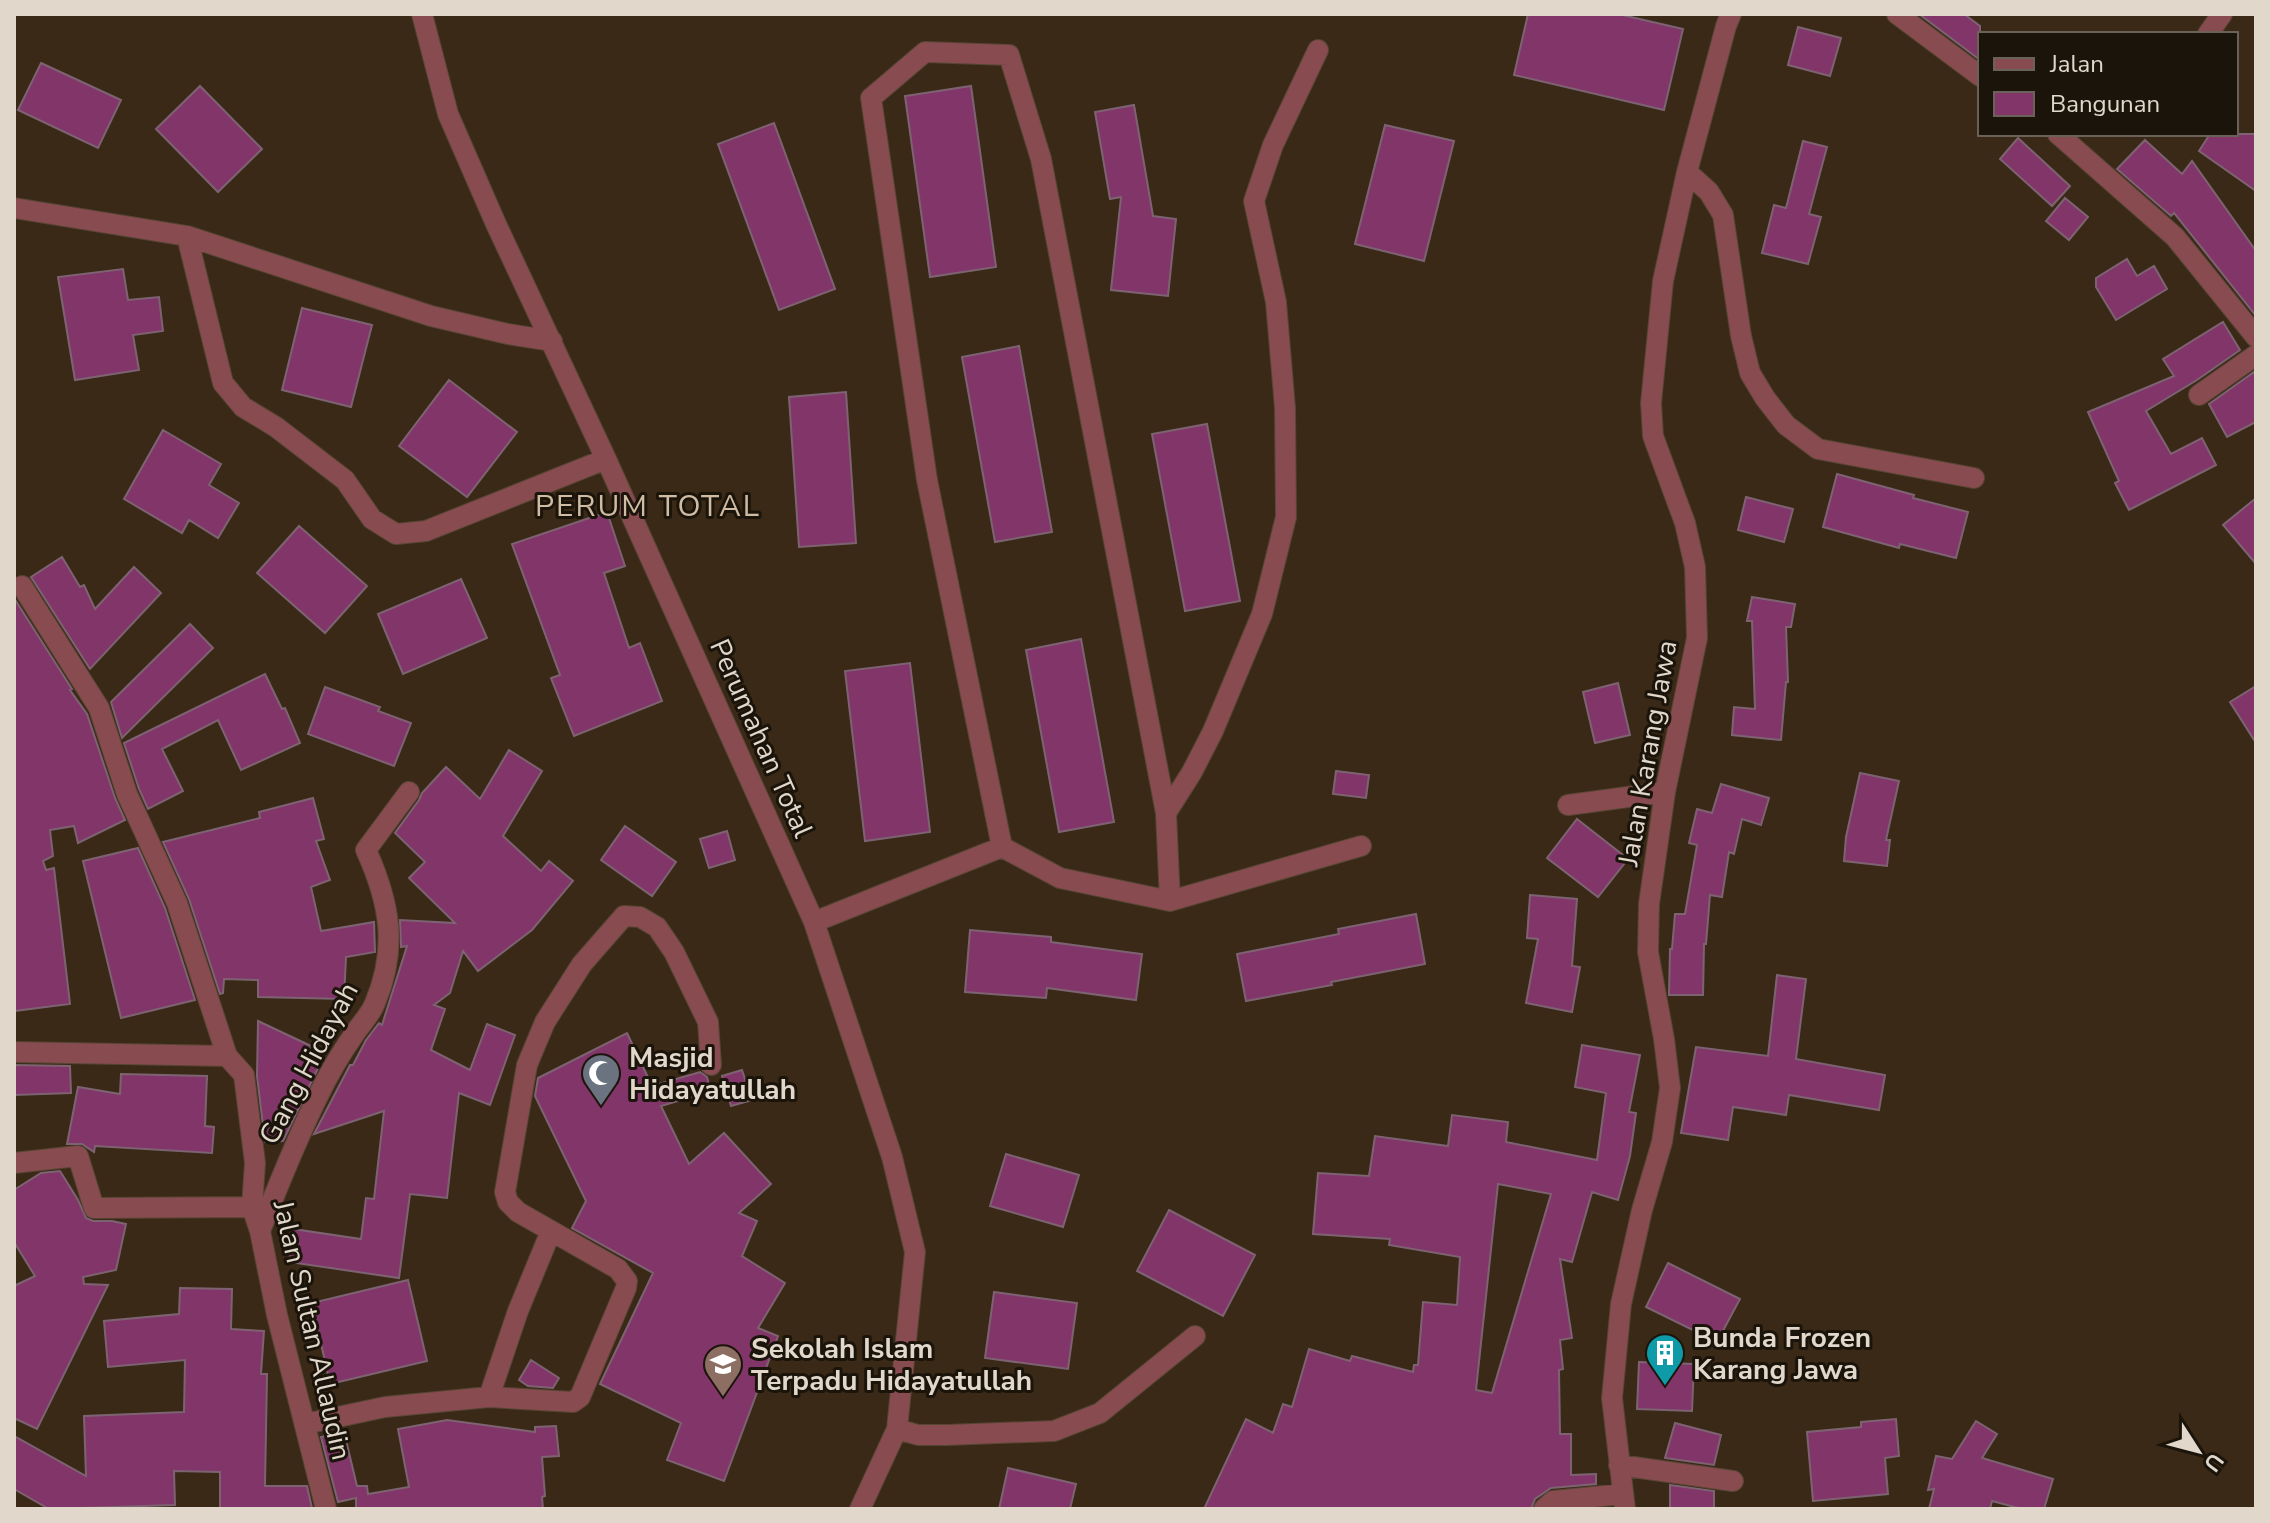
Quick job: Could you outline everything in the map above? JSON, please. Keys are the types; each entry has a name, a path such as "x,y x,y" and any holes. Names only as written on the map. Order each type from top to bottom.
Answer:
{"street":[{"name":"Perumahan Total","path":"422,14 448,114 814,922 892,1157 915,1252 897,1429 860,1509"},
{"name":"Jalan Karang Jawa","path":"1624,1502 1612,1398 1621,1304 1642,1210 1662,1142 1670,1088 1648,952 1649,904 1665,792 1697,638 1695,567 1685,523 1653,436 1651,403 1663,281 1687,172 1731,14"},
{"path":"1897,14 1978,75"},
{"path":"2209,32 2222,14"},
{"path":"1166,813 1213,731 1262,614 1286,517 1285,408 1276,302 1254,201 1273,145 1318,50"},
{"path":"1002,847 927,480 871,98 925,52 1009,55 1041,159 1166,813 1170,901"},
{"path":"2060,136 2175,237 2256,337"},
{"path":"1687,172 1709,192 1723,215 1741,336 1750,373 1786,425 1818,449 1974,478"},
{"path":"14,208 187,236 431,316 552,341"},
{"path":"187,236 223,383 243,407 276,427 345,480 372,519 396,534 426,531 606,459"},
{"path":"2199,395 2256,355"},
{"name":"Jalan Sultan Allaudin","path":"22,586 99,708 127,794 177,903 227,1056 244,1075 255,1163 252,1207 326,1509"},
{"name":"Gang Hidayah","path":"260,1231 319,1095 375,1005 390,947 386,906 366,850 409,792"},
{"path":"1568,805 1665,792"},
{"path":"814,922 1002,847 1060,878 1170,901 1361,846"},
{"path":"305,1424 385,1407 489,1397 578,1400 627,1281 618,1269 518,1212 508,1202 505,1192 527,1065 545,1022 582,964 624,916 640,917 657,927 674,952 708,1022 711,1065"},
{"path":"14,1052 227,1056"},
{"path":"14,1163 78,1156 94,1208 252,1207"},
{"path":"489,1397 518,1311 551,1231"},
{"path":"897,1429 918,1435 1054,1431 1100,1413 1195,1336"},
{"path":"1619,1465 1733,1481"},
{"path":"1544,1509 1553,1501 1624,1502"}],"building":[{"path":"1528,14 1618,14 1683,29 1664,110 1514,75"},
{"path":"1919,14 1964,14 1980,26 1978,58"},
{"path":"1798,27 1841,38 1830,76 1788,65"},
{"path":"41,63 121,100 98,148 18,110"},
{"path":"200,86 262,149 218,192 156,129"},
{"path":"971,86 996,267 930,277 905,96"},
{"path":"1134,105 1153,216 1176,219 1168,296 1111,290 1121,197 1110,199 1095,112"},
{"path":"774,123 835,289 779,310 718,144"},
{"path":"1385,125 1454,141 1424,261 1355,244"},
{"path":"2256,134 2256,191 2199,151 2209,136"},
{"path":"2018,138 2070,186 2052,206 2000,159"},
{"path":"2145,140 2182,174 2192,161 2256,251 2256,316 2174,213 2171,216 2117,169"},
{"path":"1803,141 1827,147 1809,214 1821,217 1808,264 1762,253 1774,205 1786,208"},
{"path":"2065,198 2088,217 2069,240 2046,221"},
{"path":"2127,259 2137,276 2154,266 2167,289 2116,320 2096,287 2096,278"},
{"path":"123,269 128,300 159,297 163,331 133,335 139,370 75,380 58,277"},
{"path":"302,308 372,325 351,407 282,390"},
{"path":"2223,322 2240,350 2146,411 2171,454 2202,438 2216,465 2129,510 2115,483 2119,481 2088,412 2174,376 2163,359"},
{"path":"1019,346 1052,532 995,542 962,357"},
{"path":"2254,372 2256,422 2227,437 2209,404"},
{"path":"449,380 517,432 467,497 399,446"},
{"path":"846,392 856,543 799,547 789,397"},
{"path":"1207,424 1240,601 1185,611 1152,434"},
{"path":"163,430 221,464 209,485 239,503 218,538 189,520 182,533 124,499"},
{"path":"1837,474 1968,512 1956,558 1900,544 1899,548 1823,527"},
{"path":"1746,497 1793,509 1784,542 1738,530"},
{"path":"2256,498 2256,564 2223,525"},
{"path":"607,512 625,566 604,573 629,648 640,643 662,701 574,736 551,678 560,675 512,544"},
{"path":"299,526 367,586 325,633 257,573"},
{"path":"62,557 80,587 84,585 95,609 134,567 161,593 90,669 31,577"},
{"path":"461,579 487,638 403,674 378,614"},
{"path":"1752,597 1795,604 1791,627 1786,627 1788,682 1781,740 1732,735 1734,707 1755,709 1752,621 1747,621"},
{"path":"14,598 87,714 125,820 78,843 74,826 50,830 53,856 43,861 46,870 54,868 70,1004 14,1011"},
{"path":"190,624 213,648 122,738 111,702"},
{"path":"1081,639 1114,822 1059,832 1026,650"},
{"path":"910,663 930,832 865,841 845,671"},
{"path":"265,674 282,709 285,708 300,743 241,770 218,720 162,749 183,791 148,809 124,743"},
{"path":"1618,683 1630,735 1595,743 1583,692"},
{"path":"2256,686 2256,743 2230,702"},
{"path":"325,687 380,707 378,711 411,723 394,766 308,734"},
{"path":"509,750 542,771 503,836 541,871 549,861 573,881 532,930 478,971 463,951 450,993 434,1005 445,1009 431,1050 470,1070 487,1024 515,1035 490,1105 459,1093 447,1198 410,1194 399,1278 289,1262 293,1229 361,1239 366,1198 374,1199 384,1111 314,1134 350,1065 353,1065 379,1023 382,1025 407,946 401,947 400,920 455,923 409,878 425,862 395,833 422,793 446,767 480,799"},
{"path":"1336,771 1369,775 1366,798 1333,794"},
{"path":"1860,773 1899,781 1886,840 1890,840 1887,866 1844,861"},
{"path":"1721,784 1769,798 1761,825 1742,819 1734,854 1729,852 1722,897 1710,895 1704,944 1703,995 1669,995 1670,949 1675,914 1685,914 1697,845 1689,843 1697,809 1712,813"},
{"path":"313,798 324,839 316,841 330,880 311,887 321,931 374,922 375,952 346,957 344,999 258,997 258,980 224,979 223,993 220,994 189,899 163,842 260,818 259,812"},
{"path":"1577,819 1628,859 1598,897 1547,858"},
{"path":"625,826 676,862 652,896 601,860"},
{"path":"727,831 735,860 709,868 700,839"},
{"path":"138,848 165,908 195,1000 121,1018 83,861"},
{"path":"1530,895 1577,899 1572,966 1580,967 1572,1012 1526,1003 1538,939 1527,938"},
{"path":"1416,914 1425,964 1246,1001 1237,954 1339,934 1338,929"},
{"path":"970,930 1051,937 1051,942 1142,954 1136,1000 1047,988 1046,998 965,992"},
{"path":"1777,975 1806,979 1796,1059 1885,1075 1879,1110 1789,1095 1786,1115 1733,1107 1728,1140 1681,1133 1696,1047 1768,1056"},
{"path":"258,1021 311,1046 311,1060 321,1062 283,1141 265,1142 257,1076"},
{"path":"627,1033 652,1086 700,1072 707,1077 711,1091 661,1106 689,1164 724,1133 771,1184 739,1213 757,1221 742,1256 785,1283 758,1328 778,1336 724,1481 667,1460 681,1423 600,1384 653,1273 572,1228 586,1201 535,1096 538,1078"},
{"path":"1582,1045 1640,1055 1629,1112 1636,1113 1630,1156 1618,1200 1592,1192 1572,1262 1560,1259 1572,1338 1560,1340 1563,1369 1559,1370 1560,1434 1571,1434 1571,1475 1596,1474 1596,1484 1551,1488 1535,1499 1531,1509 1204,1509 1246,1419 1273,1433 1283,1404 1292,1407 1309,1349 1350,1361 1352,1356 1413,1372 1414,1365 1418,1365 1423,1302 1457,1305 1460,1257 1389,1245 1390,1239 1313,1234 1318,1173 1369,1176 1375,1136 1448,1146 1452,1115 1508,1122 1506,1142 1597,1160 1606,1093 1575,1087","holes":["1498,1184 1551,1194 1492,1393 1476,1390"]},
{"path":"14,1065 70,1066 71,1093 14,1095"},
{"path":"742,1070 752,1100 731,1106 722,1076"},
{"path":"121,1074 207,1076 205,1126 214,1127 212,1153 95,1146 94,1152 82,1144 67,1144 78,1087 120,1094"},
{"path":"1006,1154 1079,1175 1063,1227 990,1206"},
{"path":"60,1171 86,1218 126,1224 116,1270 83,1277 84,1284 108,1285 37,1429 14,1418 14,1286 35,1276 14,1242 14,1190 41,1173"},
{"path":"1169,1210 1255,1255 1223,1316 1137,1271"},
{"path":"1668,1263 1740,1299 1717,1342 1646,1307"},
{"path":"408,1280 427,1361 330,1384 312,1303"},
{"path":"180,1288 232,1289 231,1329 264,1331 261,1374 267,1374 265,1486 307,1486 312,1508 220,1509 220,1472 174,1471 175,1505 49,1509 14,1489 14,1436 86,1476 84,1416 184,1412 185,1360 108,1367 104,1321 179,1314"},
{"path":"994,1292 1077,1303 1068,1369 985,1358"},
{"path":"531,1360 559,1378 553,1388 528,1386 519,1380"},
{"name":"Bunda Frozen Karang Jawa","path":"1639,1362 1694,1364 1692,1411 1637,1409"},
{"path":"1896,1419 1899,1456 1885,1458 1888,1494 1813,1501 1807,1432 1861,1427 1861,1422"},
{"path":"447,1420 535,1432 535,1427 556,1426 559,1456 542,1457 543,1509 356,1509 356,1498 338,1502 321,1437 344,1432 357,1486 367,1486 368,1494 409,1487 398,1429"},
{"path":"1976,1421 1997,1434 1982,1458 2053,1479 2044,1509 2022,1509 1992,1501 1990,1509 1929,1509 1934,1489 1928,1490 1936,1456 1952,1459"},
{"path":"1675,1423 1721,1435 1714,1465 1665,1458"},
{"path":"1008,1468 1076,1484 1070,1509 999,1509"},
{"path":"1670,1485 1714,1491 1714,1509 1670,1509"}],"place":[{"name":"Masjid Hidayatullah","path":"601,1107"},
{"name":"Bunda Frozen Karang Jawa","path":"1665,1387"},
{"name":"Sekolah Islam Terpadu Hidayatullah","path":"723,1398"}],"district":[{"name":"PERUM TOTAL","path":"648,506"}]}
